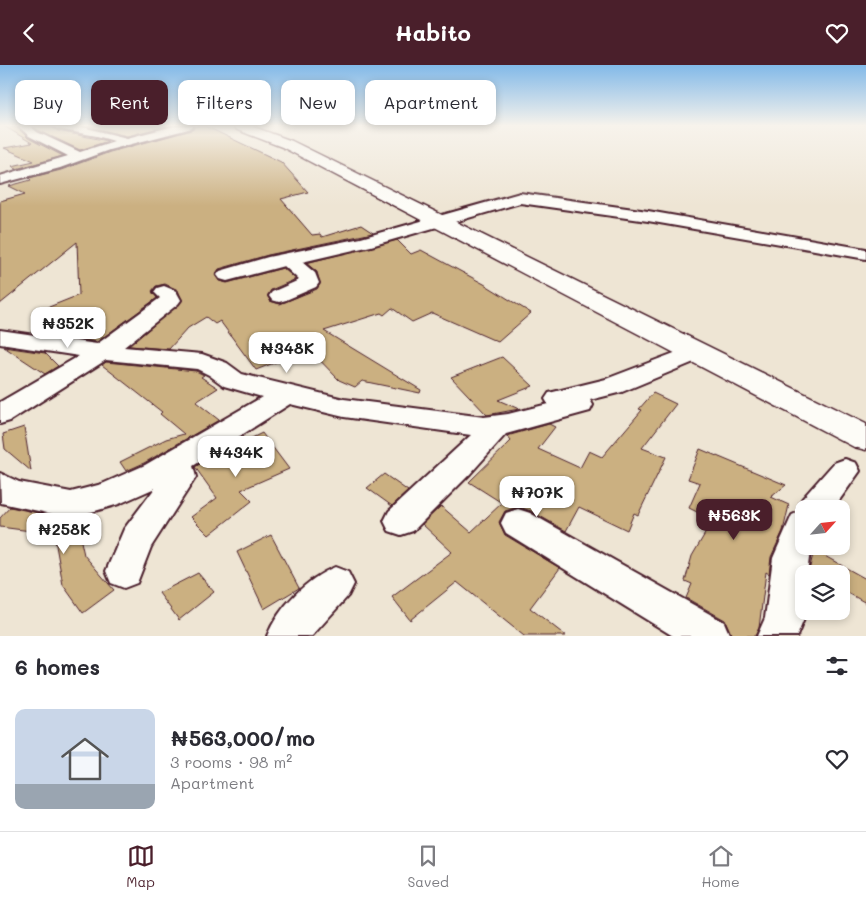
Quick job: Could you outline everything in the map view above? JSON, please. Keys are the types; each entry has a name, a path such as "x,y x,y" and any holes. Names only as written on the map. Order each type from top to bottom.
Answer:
{"street":[{"path":"71,153 78,156"},
{"path":"0,181 89,153"},
{"path":"305,153 866,438"},
{"path":"226,275 268,263 365,242 520,199 648,215 866,254"},
{"path":"279,296 309,283 308,277 288,260"},
{"path":"0,414 102,352 171,300 169,295 164,292"},
{"path":"0,337 102,352 202,362 218,369 233,379 286,394 354,409 484,427 497,426 580,405"},
{"path":"531,405 613,386 698,352"},
{"path":"0,486 12,494 71,505 108,495 156,474 286,394"},
{"path":"401,521 459,466 497,426"},
{"path":"124,571 136,540 181,477 177,461"},
{"path":"821,500 845,471"},
{"path":"518,523 710,636"},
{"path":"778,636 784,619 791,557 795,547"},
{"path":"287,636 307,611 335,584"}],"building":[{"path":"15,153 56,153 63,156 16,169 12,166 34,161"},
{"path":"108,153 261,153 281,162 308,192 281,199 312,235 320,234 322,237 361,225 373,233 268,255 219,269 215,275 219,281 227,283 283,268 296,279 271,290 268,295 270,301 280,304 317,289 320,284 317,272 306,263 397,240 411,254 421,250 484,284 531,313 498,342 432,313 412,322 392,308 384,315 381,313 324,331 421,390 420,393 362,381 355,387 339,380 309,349 256,370 220,321 215,324 206,317 188,328 169,349 129,346 182,301 178,290 165,284 156,286 152,291 157,298 97,342 71,338 39,311 79,295 77,242 0,304 0,201 25,194 9,186 31,180 29,178 61,170"},
{"path":"4,347 45,353 58,366 45,374"},
{"path":"502,357 533,386 498,400 519,409 487,415 451,377"},
{"path":"106,362 196,371 204,375 201,377 218,388 196,402 219,420 144,463 126,471 120,462 166,439 184,434 160,414 162,412 102,365"},
{"path":"653,393 676,404 642,448 666,457 638,515 634,513 627,530 579,507 566,531 531,511 519,507 505,511 499,522 505,535 560,568 530,608 566,636 524,636 457,582 410,620 392,597 452,552 422,524 441,506 471,532 502,503 469,482 511,441 507,436 549,424 555,427 538,449 580,468 589,451 602,457 642,410 639,409"},
{"path":"24,427 31,471 5,449 3,434"},
{"path":"262,433 289,469 241,490 252,501 209,535 191,517 217,498 195,467 242,437 246,441"},
{"path":"700,449 786,485 771,497 789,505 783,531 771,557 769,574 766,572 759,628 755,636 732,636 725,620 686,598 692,584 685,581 692,556 713,520 689,508 700,483 688,479"},
{"path":"384,474 408,491 392,506 367,488"},
{"path":"10,507 71,520 76,519 84,555 114,590 83,613 63,585 54,534 0,527 0,518"},
{"path":"271,535 299,588 264,609 237,552"},
{"path":"813,555 823,555 841,565 810,565"},
{"path":"850,570 866,579 866,603 850,594"},
{"path":"198,573 214,592 179,620 159,593"}]}
